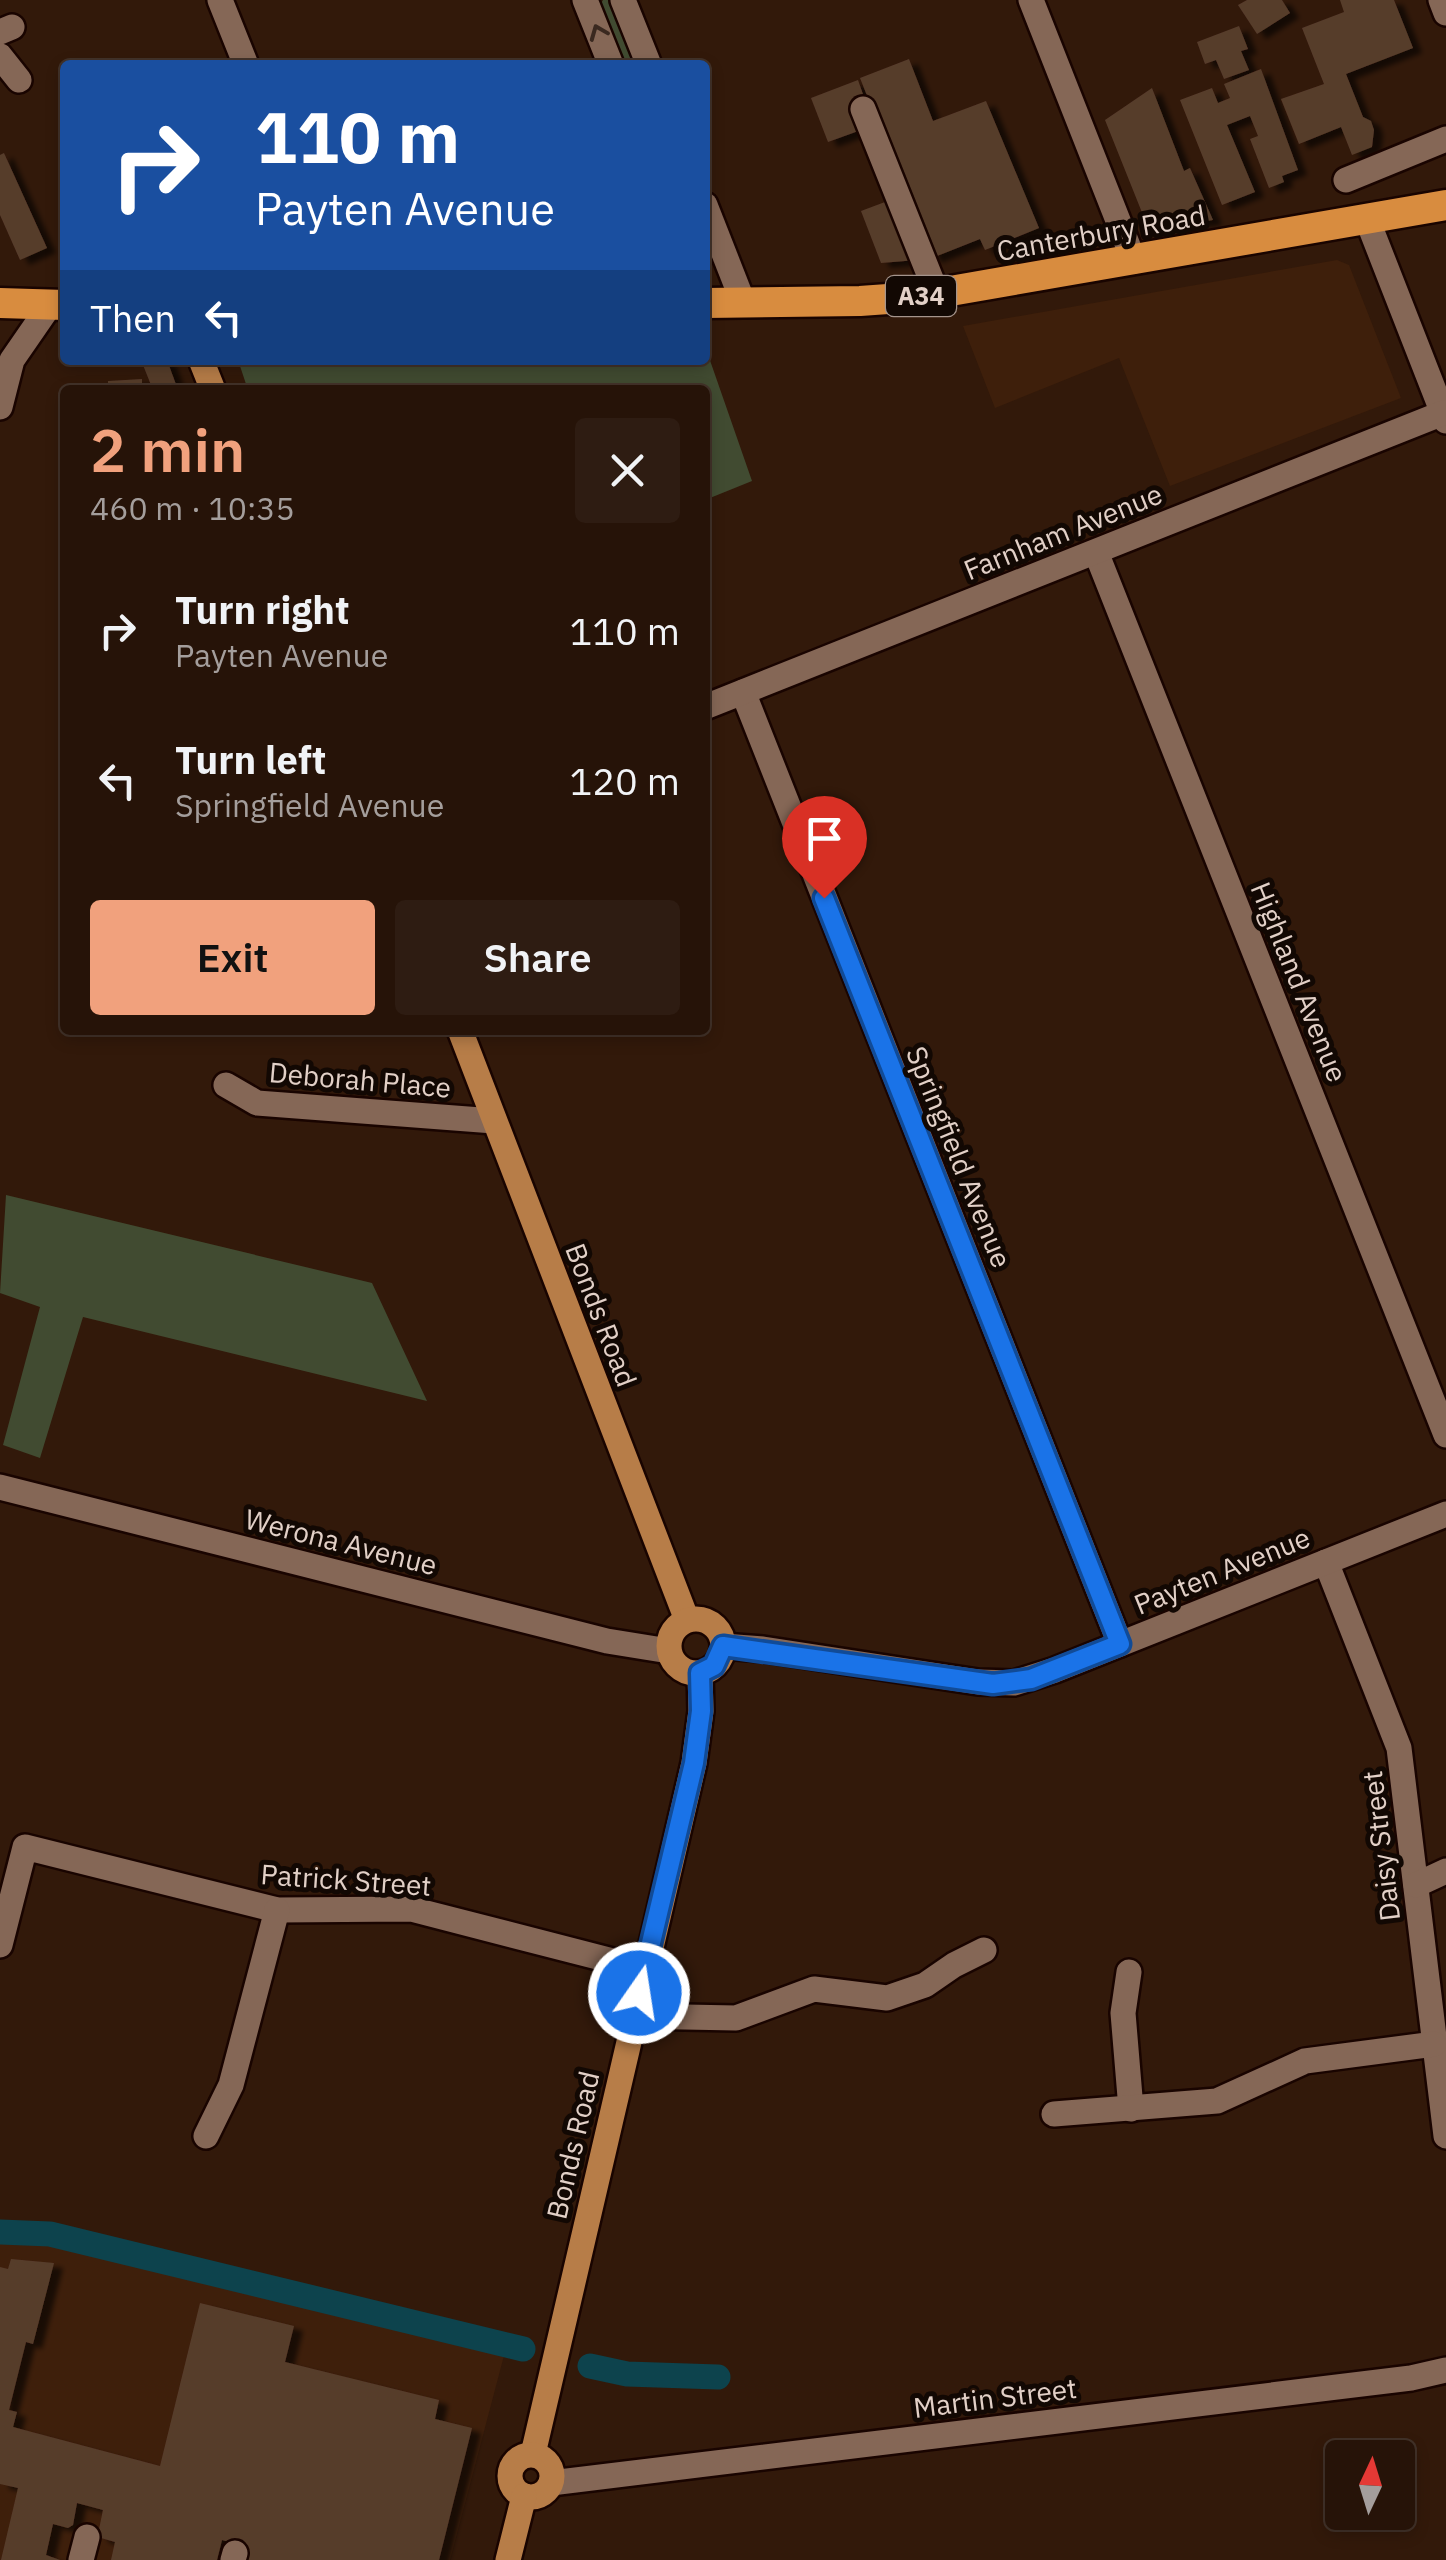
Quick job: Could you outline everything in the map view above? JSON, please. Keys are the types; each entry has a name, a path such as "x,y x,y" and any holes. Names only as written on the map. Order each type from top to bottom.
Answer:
{"highway":[{"name":"Canterbury Road","path":"710,303 860,301 937,294 1446,206"},
{"path":"0,302 57,305"}],"main road":[{"name":"Bonds Road","path":"462,1035 687,1620"},
{"path":"687,1620 704,1620 722,1637 723,1646 714,1666 700,1673 684,1670 669,1651 670,1636 687,1620"},
{"name":"Bonds Road","path":"532,2454 694,1763 701,1711 700,1673"},
{"path":"532,2454 550,2465 551,2483 543,2494 524,2496 513,2488 509,2475 519,2458 532,2454"},
{"path":"508,2560 524,2496"}],"street":[{"path":"220,0 244,60"},
{"path":"585,0 609,60"},
{"path":"623,0 647,60"},
{"path":"1031,0 1134,261"},
{"path":"1441,0 1446,14"},
{"path":"0,56 19,80"},
{"path":"862,109 937,294"},
{"path":"1346,180 1446,139"},
{"path":"1368,219 1439,384 1444,418"},
{"path":"712,241 742,302"},
{"path":"0,407 12,360 57,305"},
{"name":"Farnham Avenue","path":"710,705 1444,418"},
{"name":"Highland Avenue","path":"1096,552 1446,1435"},
{"name":"Springfield Avenue","path":"743,692 1120,1644"},
{"name":"Deborah Place","path":"226,1085 257,1103 494,1122"},
{"name":"Werona Avenue","path":"0,1486 607,1641 669,1651"},
{"name":"Payten Avenue","path":"723,1646 993,1684 1031,1679 1446,1514"},
{"name":"Daisy Street","path":"1326,1562 1400,1748 1446,2136"},
{"name":"Patrick Street","path":"0,1944 26,1846 277,1910 411,1909 644,1970"},
{"path":"1416,1885 1446,1871"},
{"path":"206,2136 232,2085 277,1910"},
{"path":"633,2016 736,2018 814,1989 886,1998 925,1985 984,1950"},
{"path":"1128,1972 1124,2013 1131,2109"},
{"path":"1054,2114 1217,2101 1305,2061 1434,2044"},
{"name":"Martin Street","path":"551,2483 1410,2378 1446,2370"}],"shaded area":[{"path":"1337,260 1349,265 1401,398 1170,486 1119,358 995,408 963,326"},
{"path":"0,2225 506,2348 450,2560 0,2560"}],"green space":[{"path":"603,0 613,0 639,60 617,60 598,8"},
{"path":"710,360 752,481 710,498 710,385 246,385 240,365 710,365"},
{"path":"6,1195 372,1283 427,1401 83,1317 40,1458 3,1445 40,1307 0,1293"}],"building":[{"path":"1247,0 1282,0 1290,13 1257,34 1238,5"},
{"path":"1340,0 1394,0 1413,48 1346,74 1363,117 1371,121 1374,130 1372,147 1352,155 1341,127 1299,144 1281,99 1324,84 1302,28 1344,12"},
{"path":"1239,26 1248,49 1241,51 1249,70 1224,79 1216,60 1205,64 1197,42"},
{"path":"909,59 933,121 986,101 1039,228 985,250 980,239 932,258 860,78"},
{"path":"1261,69 1298,170 1282,176 1284,182 1269,188 1250,139 1258,136 1250,116 1227,125 1255,192 1222,205 1180,100 1212,88 1218,103 1230,98 1224,84"},
{"path":"858,80 865,100 861,130 828,142 811,98"},
{"path":"1152,88 1184,171 1190,168 1213,220 1161,228 1145,220 1105,120"},
{"path":"4,153 47,248 20,260 0,215 0,155"},
{"path":"893,199 917,260 881,263 861,211"},
{"path":"143,365 169,365 176,385 151,385"},
{"path":"142,379 142,385 108,385 108,381"},
{"path":"11,2259 54,2263 33,2344 26,2342 9,2410 17,2412 13,2427 160,2466 200,2303 294,2326 285,2362 439,2400 435,2419 472,2428 439,2560 245,2560 248,2547 222,2540 217,2560 111,2560 115,2542 98,2534 103,2510 77,2503 73,2525 68,2528 53,2524 46,2555 60,2560 1,2560 18,2488 0,2484 0,2267 8,2269"}],"waterway":[{"path":"0,2232 50,2234 523,2349"},
{"path":"590,2366 627,2374 718,2377"}],"route":[{"path":"639,1993 694,1763 701,1711 700,1673 714,1666 723,1646 993,1684 1031,1679 1120,1644 824,898"}]}
